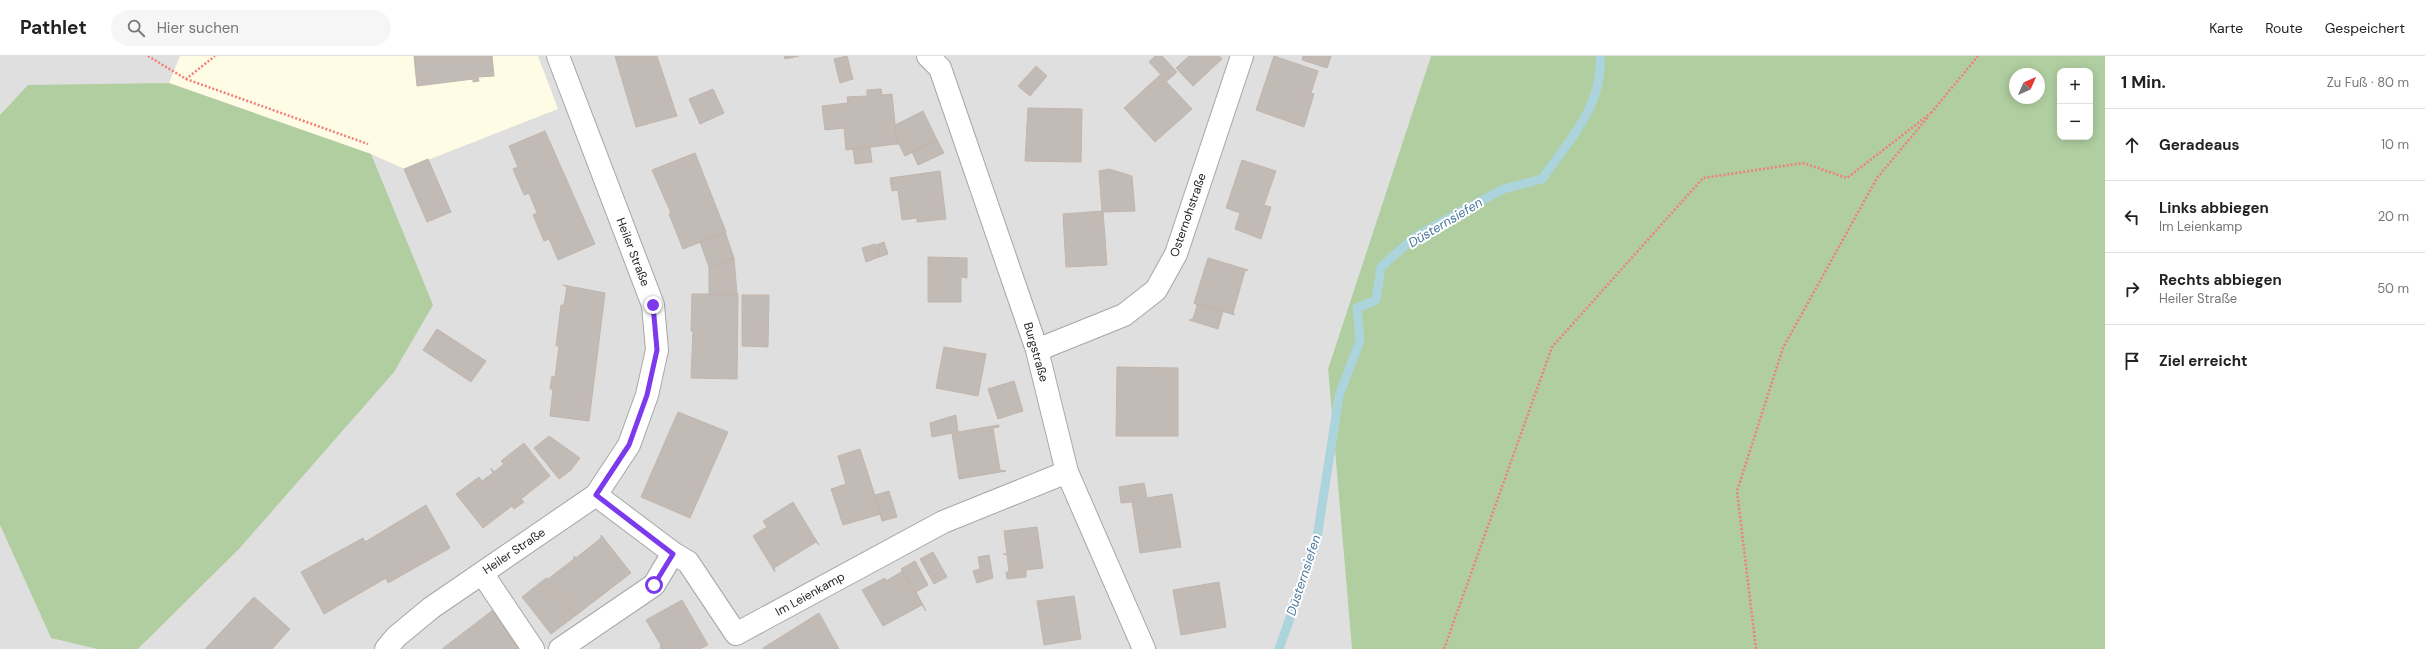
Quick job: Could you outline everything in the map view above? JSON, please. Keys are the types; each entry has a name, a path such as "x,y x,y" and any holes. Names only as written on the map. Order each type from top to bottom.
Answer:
{"street":[{"name":"Heiler Straße","path":"386,649 396,637 431,608 596,495 629,445 647,395 657,350 653,305 558,56"},
{"name":"Burgstraße","path":"928,56 940,68 1037,350 1066,472 1144,649"},
{"name":"Osternohstraße","path":"1037,350 1124,315 1156,290 1176,254 1242,56"},
{"name":"Im Leienkamp","path":"596,495 673,554 688,562 736,634 943,522 1066,472"},
{"path":"560,649 654,585 673,554"},
{"path":"482,573 533,649"}],"path":[{"path":"148,56 186,79 368,144"},
{"path":"186,79 215,56"},
{"path":"1756,649 1737,491 1783,348 1877,178 1978,56"},
{"path":"1444,649 1552,346 1703,178 1804,163 1847,178 1931,113"}],"shaded area":[{"path":"0,56 1431,56 1328,369 1352,649 138,649 239,549 0,115"},
{"path":"180,56 538,56 558,109 405,169 371,154 169,83"},
{"path":"0,525 51,638 97,649 0,649"}],"green space":[{"path":"1431,56 2105,56 2105,649 1352,649 1328,369"},
{"path":"169,83 371,154 433,305 394,372 239,549 138,649 97,649 51,638 0,525 0,115 28,85"}],"building":[{"path":"414,56 492,56 494,76 478,77 479,81 473,82 473,79 417,86"},
{"path":"615,56 657,56 677,116 636,127"},
{"path":"784,56 799,56 785,59"},
{"path":"847,56 853,79 840,83 834,59"},
{"path":"1155,56 1162,56 1177,72 1167,81 1149,62"},
{"path":"1189,56 1219,56 1222,59 1193,86 1176,68"},
{"path":"1274,56 1318,71 1311,93 1314,94 1304,127 1256,110"},
{"path":"1303,56 1331,56 1327,68 1302,60"},
{"path":"1036,66 1047,76 1030,96 1018,86"},
{"path":"1160,75 1192,109 1155,142 1124,108"},
{"path":"713,89 724,113 700,124 689,99"},
{"path":"881,89 882,95 892,94 897,144 846,150 844,128 825,130 822,106 848,103 847,97 867,96 867,90"},
{"path":"1028,108 1082,109 1081,162 1025,161"},
{"path":"923,111 937,140 905,156 899,144 897,144 895,125"},
{"path":"545,131 595,244 558,260 549,239 544,241 533,215 537,213 529,193 524,195 513,169 518,167 509,146"},
{"path":"937,140 944,153 918,165 912,152"},
{"path":"870,147 872,162 855,164 853,149"},
{"path":"695,153 726,232 683,249 669,214 671,213 652,170"},
{"path":"428,159 451,212 427,222 404,169"},
{"path":"1242,160 1276,171 1264,205 1271,207 1261,239 1235,229 1240,213 1226,208"},
{"path":"1109,169 1132,176 1135,211 1102,212 1099,171"},
{"path":"940,171 946,219 917,222 917,218 902,220 898,190 892,191 890,178"},
{"path":"1103,211 1107,265 1066,267 1063,214"},
{"path":"725,232 734,258 709,267 700,242"},
{"path":"884,242 888,254 879,257 876,245"},
{"path":"875,244 879,257 866,262 862,248"},
{"path":"928,257 967,258 967,278 961,277 961,302 928,302"},
{"path":"734,258 737,294 709,294 709,267"},
{"path":"1208,258 1248,270 1245,271 1233,313 1235,315 1194,303"},
{"path":"563,285 605,293 589,421 550,416 553,389 550,389 552,376 555,377 559,346 556,346 561,305 564,305 567,287"},
{"path":"692,294 738,294 737,379 691,378 693,331 691,331"},
{"path":"742,295 769,295 768,347 742,346"},
{"path":"1195,303 1223,311 1218,329 1189,320 1193,319 1197,306"},
{"path":"437,329 486,361 471,382 423,350"},
{"path":"944,347 986,354 978,396 936,388"},
{"path":"1117,367 1178,368 1178,436 1116,436"},
{"path":"1014,381 1023,411 998,419 988,389"},
{"path":"678,412 728,432 690,518 641,497"},
{"path":"956,415 958,432 999,425 999,427 993,428 1000,470 1006,471 959,479 952,433 932,437 930,423"},
{"path":"549,436 580,458 571,470 559,479 534,448"},
{"path":"524,443 550,476 521,499 524,502 514,509 512,506 483,528 456,494 479,477 482,481 493,473 491,468 494,472 504,464 501,461"},
{"path":"860,449 881,514 843,525 831,489 846,484 838,456"},
{"path":"1144,483 1147,498 1172,494 1181,547 1140,553 1132,502 1121,503 1119,487"},
{"path":"889,491 897,517 882,521 875,495"},
{"path":"793,502 819,545 816,542 774,568 775,572 753,536 767,527 763,521"},
{"path":"426,505 450,548 388,583 386,578 324,614 301,572 363,538 365,542"},
{"path":"1037,527 1043,568 1026,570 1026,577 1007,579 1006,572 1009,572 1007,555 1003,554 1007,554 1004,531"},
{"path":"601,535 631,573 575,616 546,578 548,579 574,559 574,556 576,558 601,538"},
{"path":"933,552 947,577 934,584 920,559"},
{"path":"989,555 993,578 977,583 973,571 980,569 978,557"},
{"path":"915,561 928,585 916,592 926,611 901,569"},
{"path":"903,571 922,605 883,626 862,590 885,578 886,581"},
{"path":"546,578 575,616 551,634 522,597"},
{"path":"1219,582 1226,627 1181,635 1173,590"},
{"path":"1074,596 1081,639 1044,645 1037,601"},
{"path":"254,597 290,629 272,649 205,649"},
{"path":"682,600 708,645 700,649 660,649 661,645 646,620"},
{"path":"493,610 520,646 517,649 442,649"},
{"path":"819,613 839,649 763,648"}],"waterway":[{"name":"Düsternsiefen","path":"1279,649 1316,544 1339,396 1360,340 1357,308 1376,300 1381,267 1416,236 1503,189 1542,179 1573,136 1590,106 1600,74 1600,56"}],"route":[{"path":"653,305 657,350 647,395 629,445 596,495 673,554 654,585"}]}
